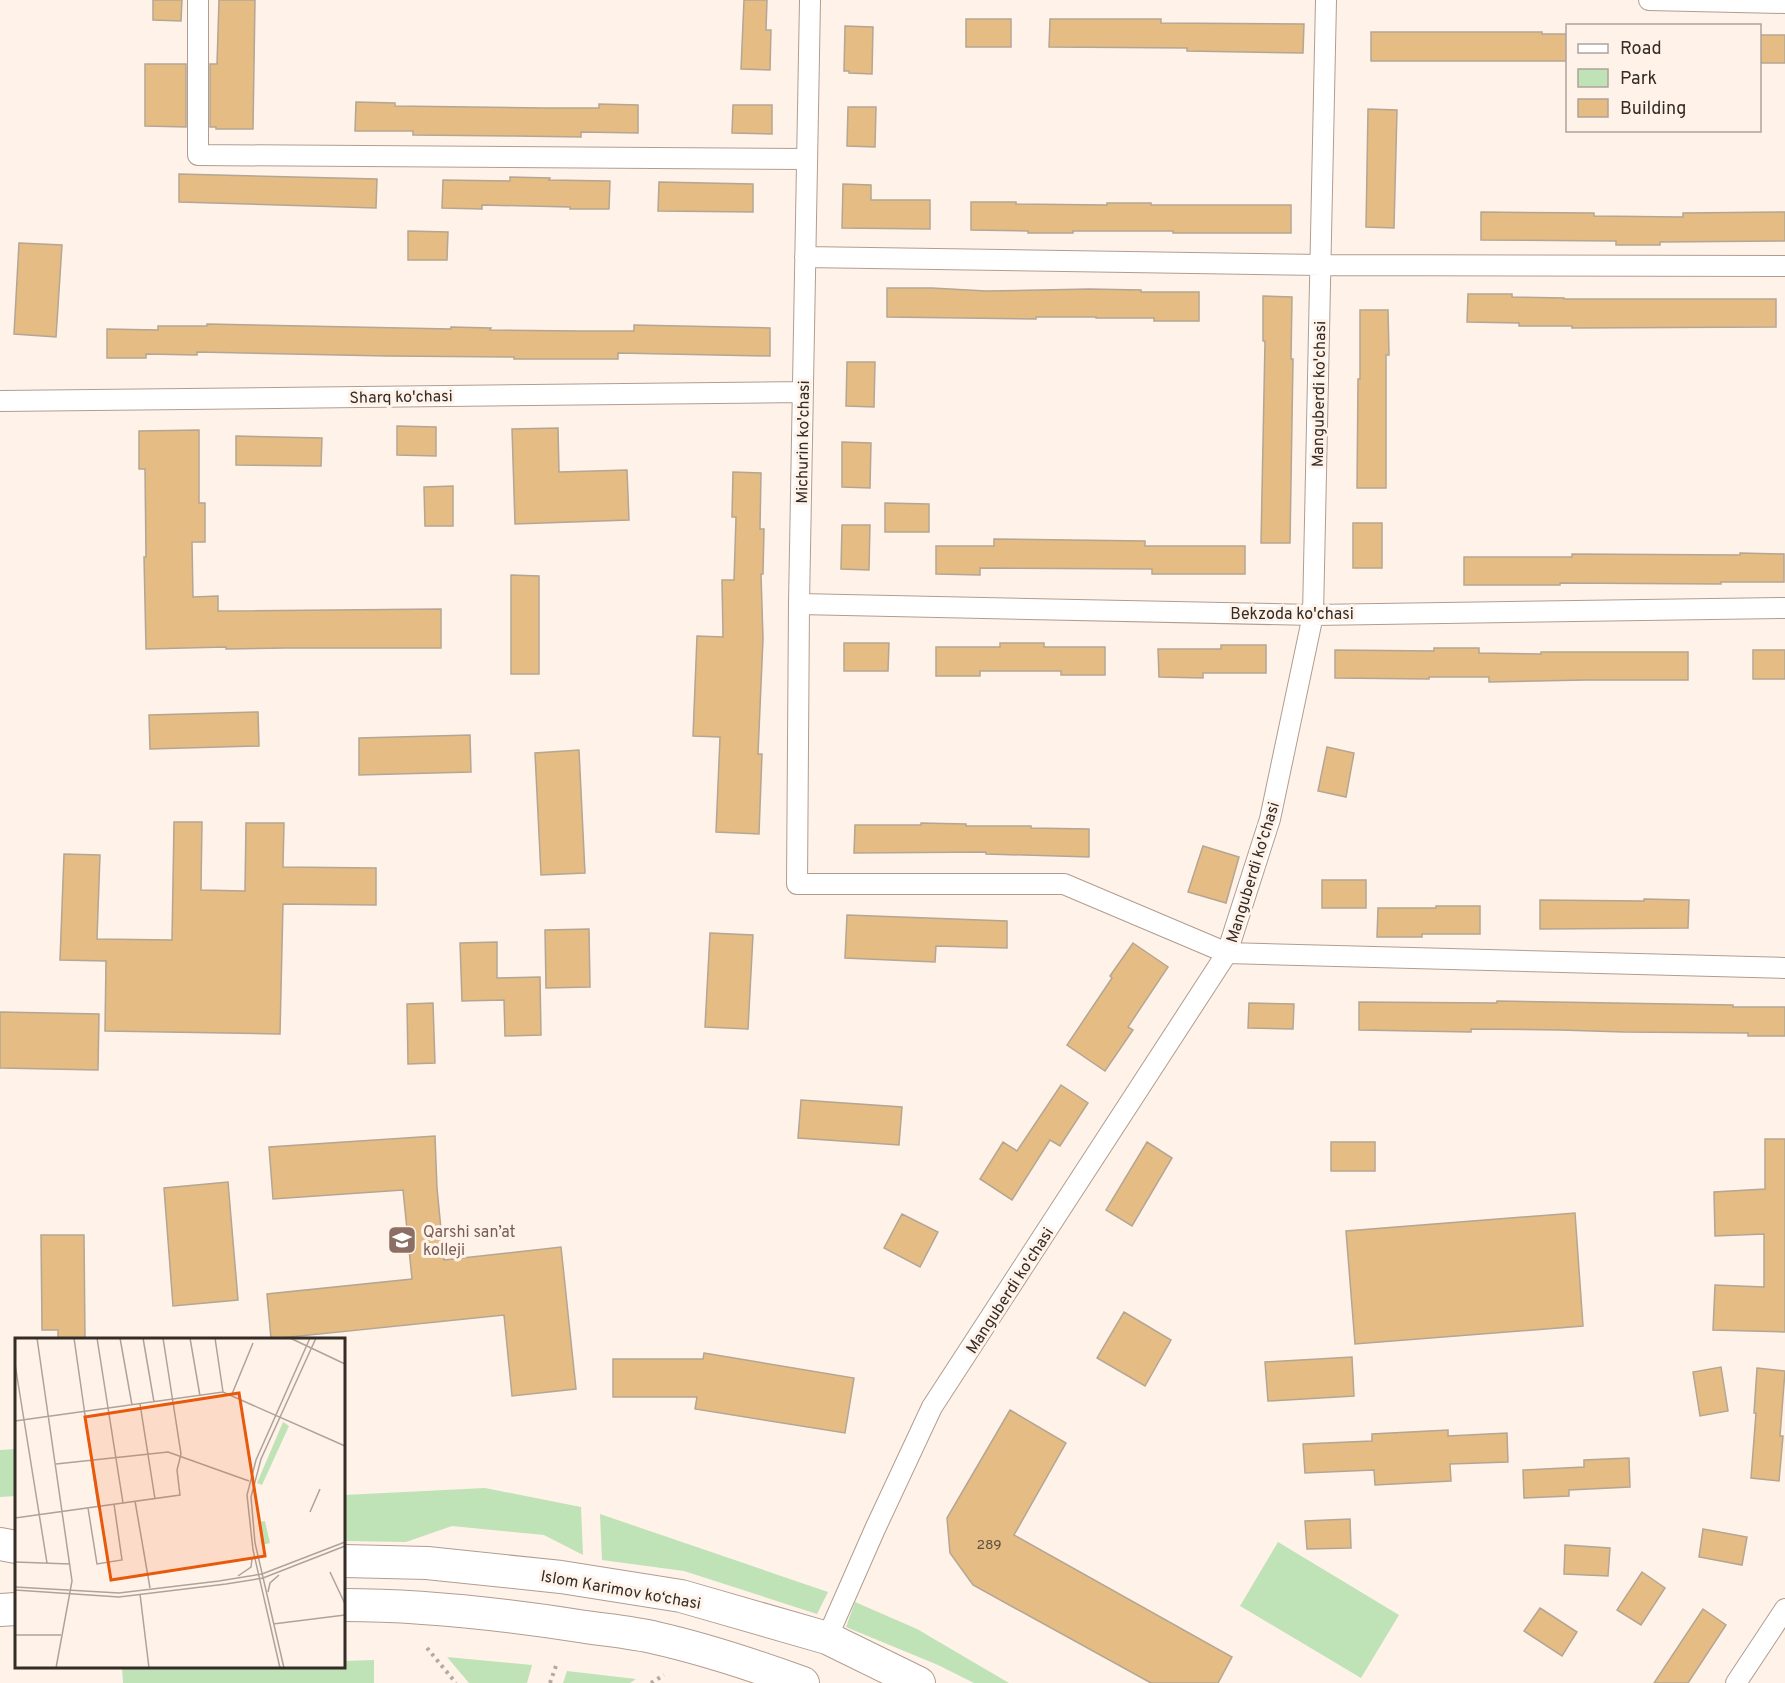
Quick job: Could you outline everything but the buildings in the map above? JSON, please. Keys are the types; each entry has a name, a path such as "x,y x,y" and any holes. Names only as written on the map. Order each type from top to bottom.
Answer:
{"main road":[{"path":"0,1544 15,1547"},
{"name":"Islom Karimov ko‘chasi","path":"345,1561 427,1563 561,1576 681,1596 827,1638 919,1683"},
{"path":"345,1605 378,1605 467,1612 654,1637 803,1683"},
{"path":"0,1610 15,1609"}],"street":[{"path":"198,0 198,155 807,159"},
{"name":"Michurin ko'chasi","path":"810,0 799,604 798,884 1064,884 1227,953"},
{"name":"Manguberdi ko'chasi","path":"827,1638 932,1407 1227,953 1270,819 1313,615 1326,0"},
{"path":"1648,0 1785,3"},
{"path":"805,257 1321,265 1785,266"},
{"name":"Sharq ko'chasi","path":"0,401 803,392"},
{"name":"Bekzoda ko'chasi","path":"799,604 1313,615 1785,608"},
{"path":"1227,953 1785,969"},
{"path":"1736,1683 1785,1608"}],"path":[{"path":"427,1648 456,1683"},
{"path":"550,1683 557,1663"},
{"path":"651,1683 664,1675"}],"green space":[{"path":"15,1449 15,1496 0,1497 0,1450"},
{"path":"485,1488 581,1507 583,1555 544,1535 452,1526 406,1542 345,1541 345,1495"},
{"path":"600,1514 828,1592 817,1614 684,1571 602,1560"},
{"path":"1278,1542 1399,1615 1361,1678 1240,1606"},
{"path":"855,1602 917,1629 1009,1683 974,1683 938,1665 846,1627"},
{"path":"447,1657 532,1665 527,1683 469,1683"},
{"path":"374,1660 374,1683 123,1683 122,1668 345,1668 345,1661"},
{"path":"567,1671 636,1679 630,1683 563,1683"}],"place":[{"name":"Qarshi san’at kolleji","path":"402,1240"}]}
